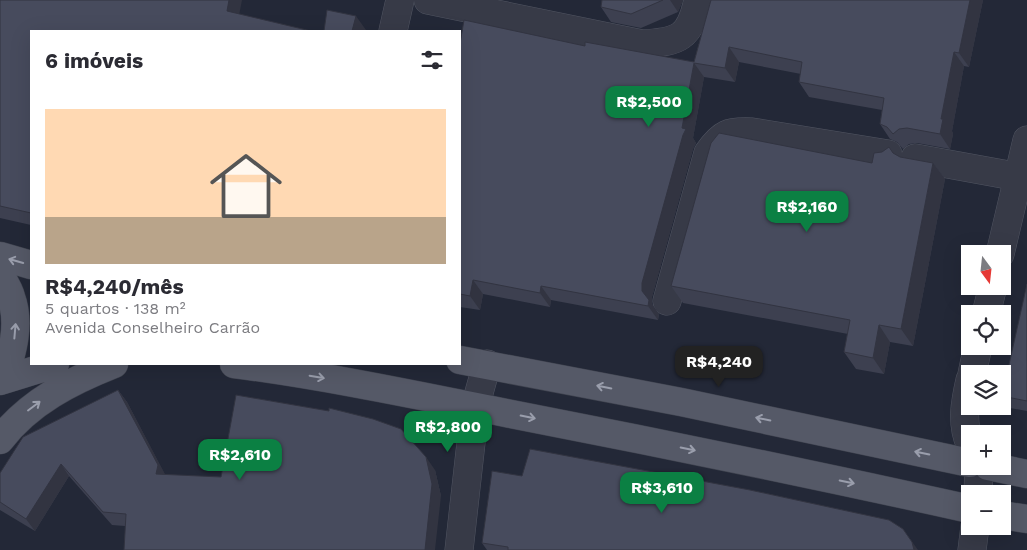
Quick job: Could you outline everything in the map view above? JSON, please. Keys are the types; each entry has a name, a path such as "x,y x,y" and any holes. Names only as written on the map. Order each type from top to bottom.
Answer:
{"main road":[{"path":"0,256 30,265"},
{"path":"0,276 12,296 15,322 14,345 1,382"},
{"path":"461,360 671,400 961,461"},
{"path":"1,382 52,365"},
{"path":"0,440 9,428 31,408 54,392 86,375 111,365"},
{"path":"242,365 280,370 669,445 961,507"},
{"path":"1011,471 1027,474"},
{"path":"1011,517 1027,520"}],"street":[{"path":"394,30 400,0"},
{"path":"428,0 642,44 662,43 677,39 689,30 698,0"},
{"path":"668,301 708,153 718,138 733,131 752,132 888,154"},
{"path":"1002,245 1027,140"},
{"path":"915,158 1019,177"},
{"path":"459,550 475,407 487,364"},
{"path":"972,550 974,535"}],"building":[{"path":"0,0 229,0 227,11 307,30 30,30 30,213 0,206"},
{"path":"602,0 663,0 631,14 601,7"},
{"path":"711,0 970,0 959,53 954,52 941,119 943,119 940,134 907,128 899,129 893,134 887,127 880,124 884,98 799,82 802,62 729,47 725,68 694,63 682,128 686,129 642,283 642,291 649,300 648,306 541,286 540,293 473,280 470,296 461,294 461,38 464,20 585,46 585,42 694,62"},
{"path":"327,10 356,16 352,30 324,30"},
{"path":"719,133 872,163 874,153 882,152 889,147 893,153 900,157 933,163 901,329 879,325 873,358 844,352 850,320 671,286 711,143"},
{"path":"1027,284 1027,401 1011,398 1011,365 1009,365"},
{"path":"118,390 158,465 156,474 221,477 236,395 329,411 329,408 373,419 401,429 426,457 432,484 425,550 124,550 126,514 103,512 61,464 26,519 0,502 0,473 23,437"},
{"path":"530,449 750,490 889,520 903,529 912,542 914,550 508,550 508,547 482,543 492,471 522,476"}]}
